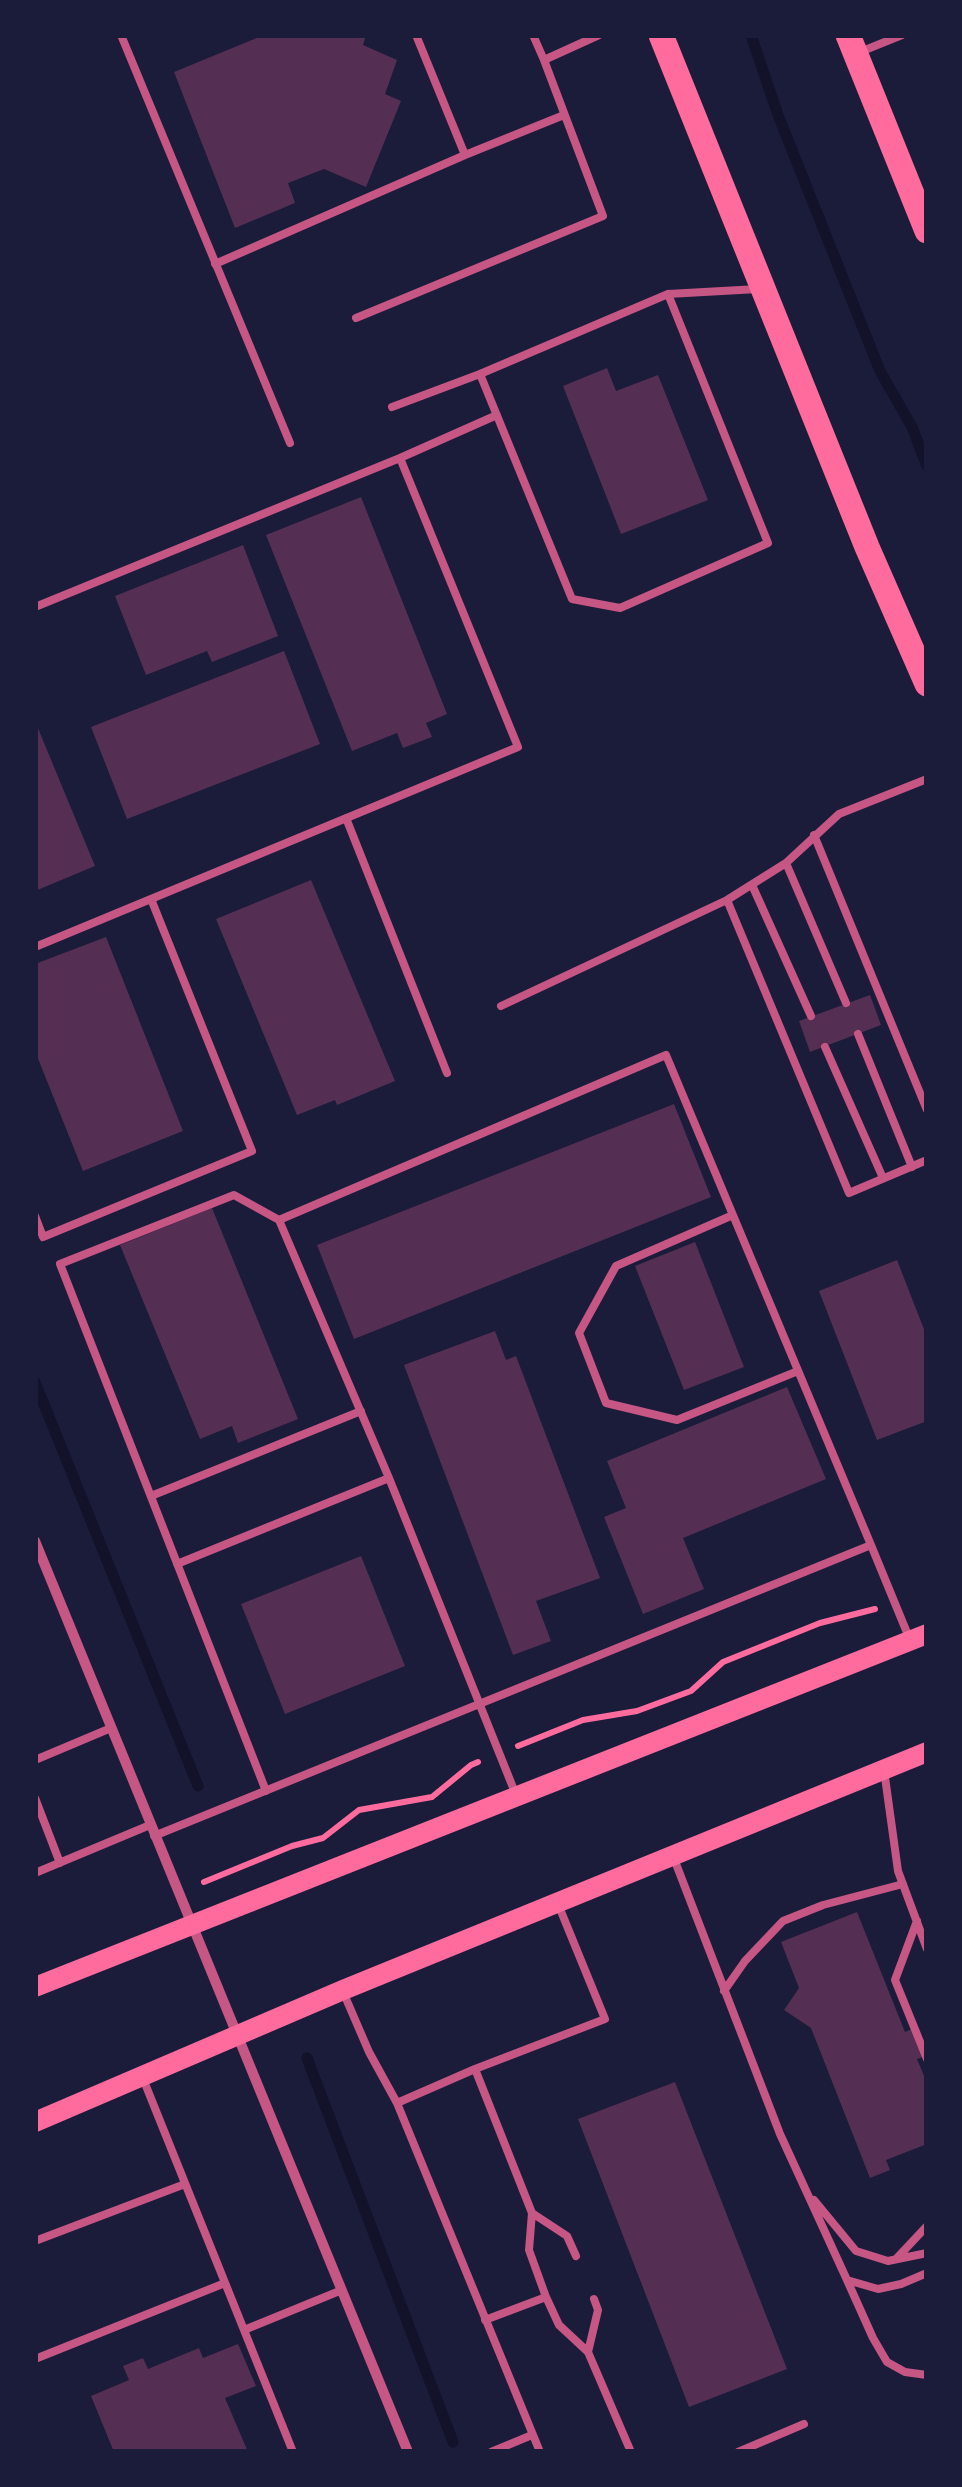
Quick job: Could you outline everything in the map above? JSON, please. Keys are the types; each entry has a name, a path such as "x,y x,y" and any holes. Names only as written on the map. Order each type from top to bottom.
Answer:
{"main road":[{"path":"661,35 867,548 927,684"},
{"path":"852,44 927,231"},
{"path":"35,1987 918,1637"},
{"path":"35,2122 343,1990 927,1752"}],"street":[{"path":"35,1541 408,2452"}],"lane":[{"path":"121,35 290,443"},
{"path":"416,35 465,155"},
{"path":"356,318 603,216 533,35"},
{"path":"544,60 599,35"},
{"path":"852,44 902,35"},
{"path":"215,264 564,115"},
{"path":"392,408 668,294 763,289"},
{"path":"480,374 572,599 620,608 768,543 668,294"},
{"path":"35,607 498,415"},
{"path":"35,948 518,748 400,458"},
{"path":"501,1006 727,900 786,863 839,814 927,779"},
{"path":"346,818 447,1072"},
{"path":"814,836 927,1110"},
{"path":"786,863 846,1004"},
{"path":"752,885 811,1016"},
{"path":"35,1216 43,1237 252,1152 152,899"},
{"path":"727,900 849,1193 927,1160"},
{"path":"858,1034 912,1167"},
{"path":"824,1046 882,1178"},
{"path":"278,1220 666,1055 892,1601 918,1637"},
{"path":"266,1791 60,1264 234,1195 278,1220 390,1478 516,1795"},
{"path":"733,1216 616,1266 580,1333 606,1403 677,1420 798,1371"},
{"path":"150,1496 361,1411"},
{"path":"177,1564 390,1478"},
{"path":"35,1873 266,1791 871,1545"},
{"path":"35,1760 111,1728"},
{"path":"884,1769 898,1870 927,1949"},
{"path":"35,1798 60,1862"},
{"path":"673,1856 780,2134 873,2338 886,2362 905,2372 927,2375"},
{"path":"724,1990 745,1961 783,1922 822,1905 903,1884"},
{"path":"396,2103 605,2019 558,1904"},
{"path":"917,1921 895,1980 927,2059"},
{"path":"343,1990 368,2052 396,2103 540,2452"},
{"path":"474,2070 532,2213 529,2250 546,2297 559,2325 588,2352 631,2452"},
{"path":"142,2076 293,2452"},
{"path":"35,2241 185,2184"},
{"path":"808,2193 856,2251 888,2260 927,2252"},
{"path":"532,2213 567,2236 576,2256"},
{"path":"896,2259 927,2226"},
{"path":"847,2280 878,2289 927,2273"},
{"path":"35,2359 225,2282"},
{"path":"244,2330 342,2290"},
{"path":"485,2320 546,2297"},
{"path":"588,2352 598,2310 594,2299"},
{"path":"738,2452 804,2424"},
{"path":"491,2452 532,2434"}],"path":[{"path":"204,1882 292,1846 323,1838 359,1810 432,1797 471,1765 583,1720 636,1712 691,1691 722,1662 892,1601"}],"building":[{"path":"264,35 366,35 363,45 397,60 385,94 401,101 366,187 324,169 288,183 295,203 235,228 174,72"},
{"path":"607,368 616,391 658,375 708,500 621,534 563,386"},
{"path":"361,497 447,714 426,723 432,737 403,748 397,733 352,751 266,535"},
{"path":"243,545 278,636 212,662 207,651 146,675 115,596"},
{"path":"284,651 320,744 127,819 91,727"},
{"path":"35,721 95,866 35,891"},
{"path":"311,880 395,1081 337,1105 335,1100 297,1115 216,919"},
{"path":"106,937 183,1131 83,1171 35,1051 35,964"},
{"path":"870,995 881,1025 810,1052 799,1021"},
{"path":"674,1104 711,1197 354,1339 317,1245"},
{"path":"212,1208 298,1419 238,1443 232,1426 200,1439 120,1245"},
{"path":"695,1242 744,1367 684,1390 635,1266"},
{"path":"897,1260 927,1337 927,1421 877,1440 819,1291"},
{"path":"495,1331 506,1360 516,1356 600,1578 536,1601 551,1641 513,1655 404,1365"},
{"path":"787,1387 826,1479 683,1538 704,1589 643,1614 604,1517 626,1508 607,1461"},
{"path":"361,1556 405,1666 285,1714 241,1604"},
{"path":"857,1912 905,2032 912,2029 923,2057 917,2059 927,2083 927,2144 886,2160 890,2170 870,2178 811,2028 784,2010 799,1988 781,1942"},
{"path":"675,2082 787,2369 689,2407 578,2119"},
{"path":"238,2344 256,2386 225,2398 248,2452 114,2452 91,2396 129,2380 123,2366 143,2358 148,2369 199,2348 203,2358"}],"waterway":[{"path":"751,35 778,115 880,371 912,427 927,466"},
{"path":"35,1382 198,1786"},
{"path":"307,2058 453,2442"}]}
